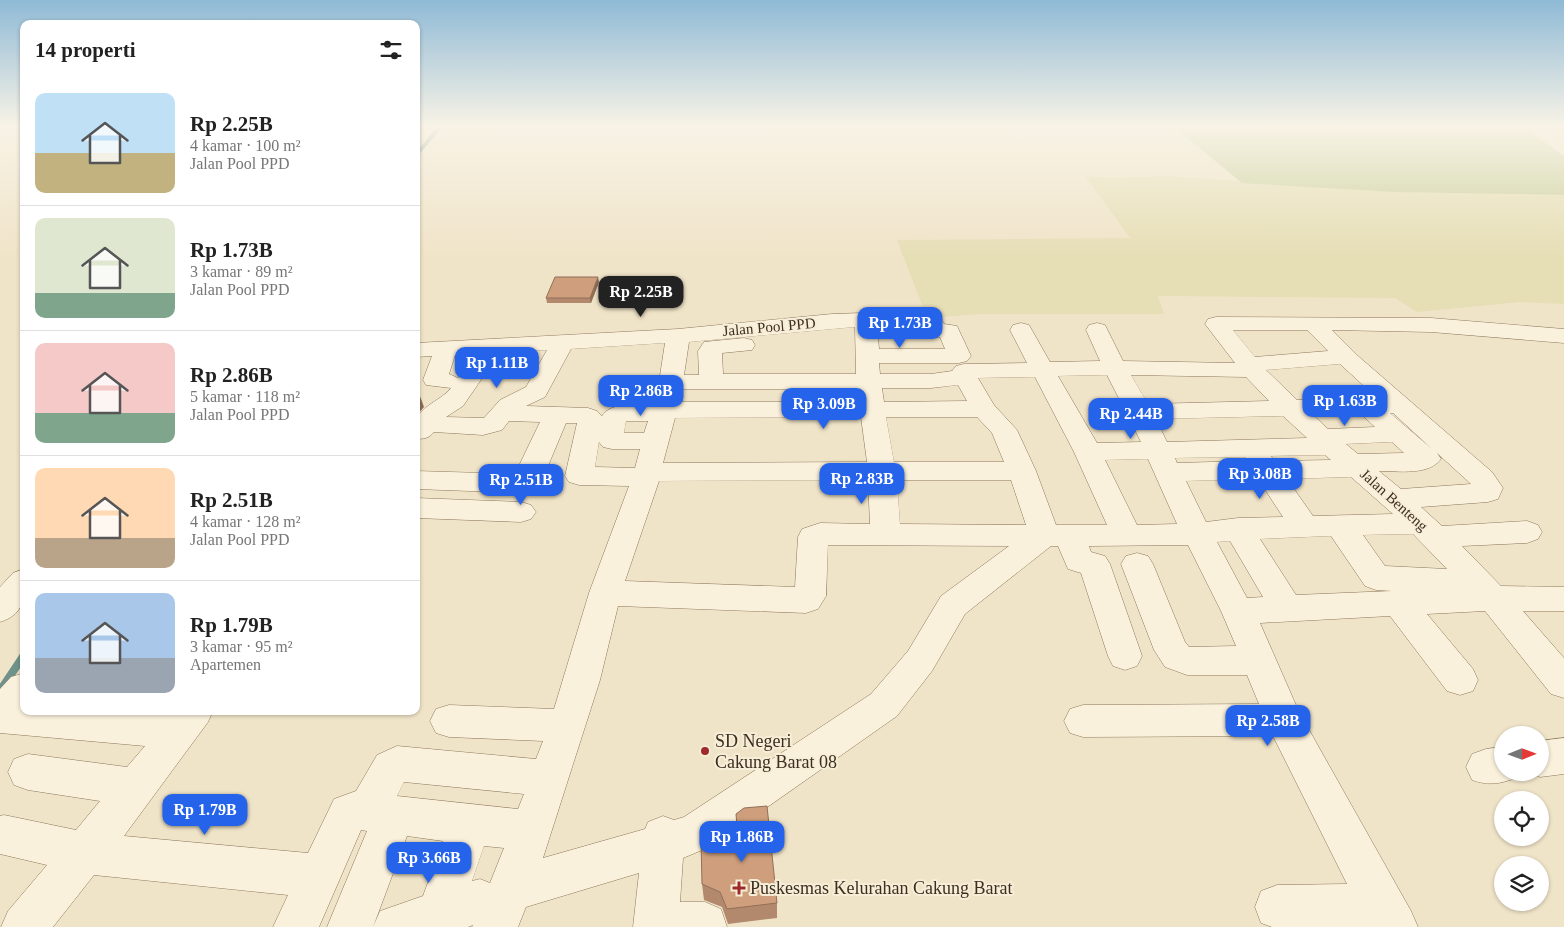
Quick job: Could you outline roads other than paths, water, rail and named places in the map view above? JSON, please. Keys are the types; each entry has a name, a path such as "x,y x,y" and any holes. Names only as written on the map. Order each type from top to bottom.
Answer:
{"street":[{"name":"Jalan Benteng","path":"1313,323 1216,324 1251,367 1290,408 1341,454 1396,499 1486,590 1557,666"},
{"path":"1313,323 1431,326 1564,336"},
{"path":"1313,323 1346,357 1482,479 1489,488 1488,492 1481,493 1396,499"},
{"path":"866,325 868,368 872,410 882,472 886,535"},
{"path":"671,382 711,380 868,368 959,356 950,332 866,325 837,334 792,332 712,347 710,351 711,380"},
{"path":"1021,330 1088,452 1132,550 1171,650 1177,657 1187,661 1258,660"},
{"path":"1097,330 1114,368 1140,412 1197,534 1238,611 1284,720 1389,917"},
{"name":"Jalan Pool PPD","path":"420,350 792,332"},
{"path":"495,906 530,831 550,778 582,680 605,593 647,475 671,382 678,336"},
{"path":"421,432 488,427 493,424 509,405 536,392 563,342"},
{"path":"421,432 438,410 454,401 493,346"},
{"path":"446,348 435,380 448,381"},
{"path":"1126,656 1094,564 1079,561 1057,536 1022,471 1004,430 984,409 965,377 964,371 1041,368 1251,367 1346,357"},
{"path":"868,368 931,381 965,377"},
{"path":"1140,412 1399,405"},
{"path":"1088,452 1164,461 1259,459 1341,454 1424,461 1427,459 1367,406"},
{"path":"656,441 612,441 610,436 615,416 621,414 664,412 984,409"},
{"path":"501,413 581,414 591,419 579,476 1022,471"},
{"path":"420,480 524,484 523,466 556,414"},
{"path":"1341,454 1398,434"},
{"path":"1259,459 1305,527"},
{"path":"420,508 520,512"},
{"path":"605,593 806,600 810,596 811,589 813,537 820,534 1057,536 1132,550 1197,534 1238,529 1340,526 1527,532"},
{"path":"1340,526 1376,578 1564,599"},
{"path":"1238,529 1287,609"},
{"path":"396,927 439,912 495,906 663,841 697,832 884,705 920,661 953,605 1057,536"},
{"path":"0,609 20,586"},
{"path":"1238,611 1399,603 1486,590"},
{"path":"1399,603 1460,680"},
{"path":"0,716 20,693"},
{"path":"0,716 187,722"},
{"path":"1083,721 1284,720"},
{"path":"449,721 567,726"},
{"path":"24,927 85,853 187,722"},
{"path":"1549,758 1564,756"},
{"path":"350,927 391,768 397,764 550,778"},
{"path":"28,772 135,787"},
{"path":"296,927 348,813 353,810 530,831"},
{"path":"439,912 470,824"},
{"path":"4,835 85,853 319,876"},
{"path":"663,841 656,925 705,925"},
{"path":"1277,907 1389,917"}],"waterway":[{"path":"2,688 20,661"},
{"path":"0,692 3,687"}],"place":[{"name":"SD Negeri Cakung Barat 08","path":"705,751"},
{"name":"Puskesmas Kelurahan Cakung Barat","path":"739,888"}]}
